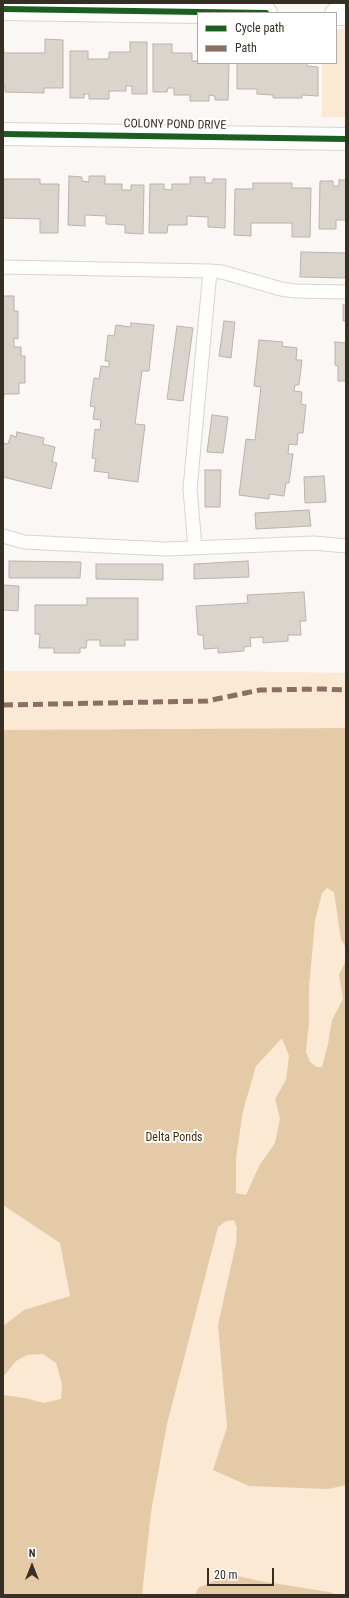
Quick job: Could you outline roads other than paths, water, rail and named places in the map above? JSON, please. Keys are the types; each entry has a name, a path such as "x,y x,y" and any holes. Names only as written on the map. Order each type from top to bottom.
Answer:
{"street":[{"path":"3,9 200,12"},
{"name":"COLONY POND DRIVE","path":"3,134 346,139"}],"lane":[{"path":"3,267 210,270 281,289 295,291 346,292"},
{"path":"195,548 190,489 210,270"},
{"path":"3,536 32,542 166,549 314,543 346,546"}],"park label":[{"name":"Delta Ponds","path":"174,1138"}]}
